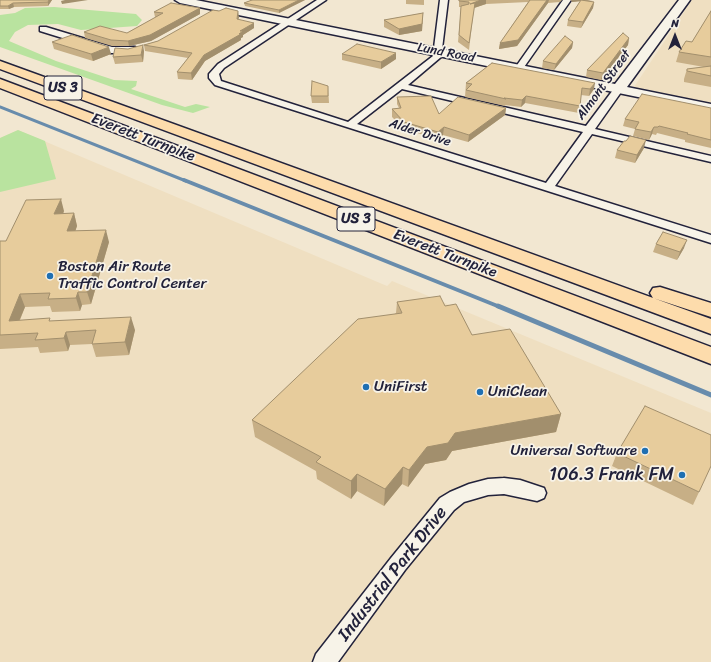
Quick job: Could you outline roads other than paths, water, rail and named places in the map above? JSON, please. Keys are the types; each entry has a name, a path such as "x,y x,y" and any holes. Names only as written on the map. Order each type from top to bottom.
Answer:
{"highway":[{"name":"Everett Turnpike","path":"0,65 711,328"},
{"name":"Everett Turnpike","path":"0,83 711,356"},
{"path":"125,110 711,310"}],"street":[{"name":"Lund Road","path":"180,0 619,88 711,108"},
{"path":"289,22 322,0"},
{"path":"350,126 437,57 444,0"},
{"path":"519,68 567,0"},
{"name":"Almont Street","path":"548,188 619,88 685,0"},
{"path":"207,15 220,8"},
{"name":"Alder Drive","path":"289,22 221,66 214,74 214,78 218,83 711,239"},
{"path":"43,29 111,50 129,51 143,48"},
{"path":"402,86 711,159"},
{"name":"Industrial Park Drive","path":"324,662 398,564 447,504 457,497 469,492 488,487 504,486 520,488 537,493"}],"waterway":[{"path":"0,107 186,181"},
{"path":"184,180 500,307"},
{"path":"498,306 711,395"}],"place":[{"name":"Boston Air Route Traffic Control Center","path":"50,276"},
{"name":"UniFirst","path":"366,387"},
{"name":"UniClean","path":"480,392"},
{"name":"Universal Software","path":"645,451"},
{"name":"106.3 Frank FM","path":"682,475"}]}
